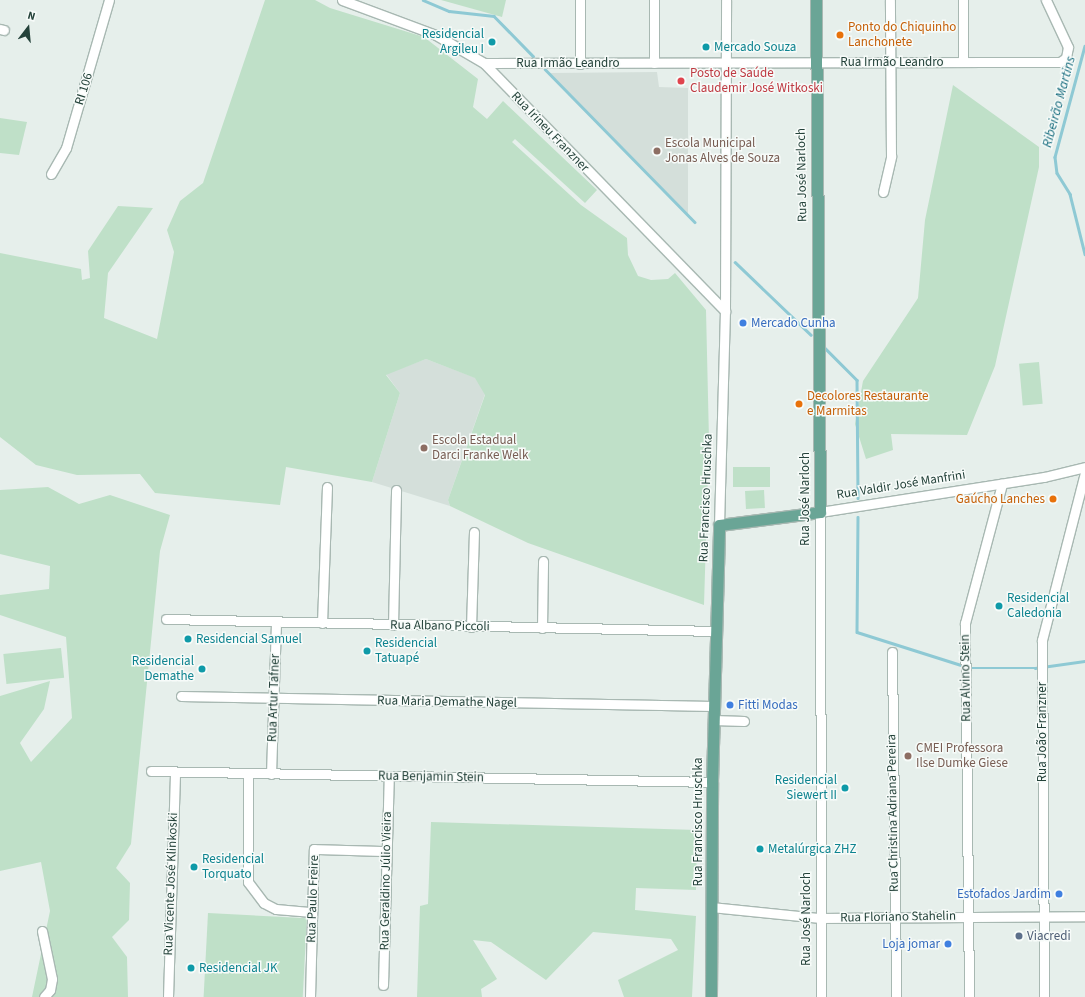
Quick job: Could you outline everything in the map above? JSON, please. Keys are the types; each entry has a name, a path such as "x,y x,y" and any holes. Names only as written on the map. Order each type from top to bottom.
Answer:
{"main road":[{"name":"Rua José Narloch","path":"816,0 820,512"},
{"name":"Rua Valdir José Manfrini","path":"719,525 820,512"},
{"name":"Rua Francisco Hruschka","path":"711,997 713,706 719,525"}],"street":[{"name":"RI 106","path":"50,174 66,148 109,0"},
{"name":"Rua Irineu Franzner","path":"342,0 436,35 484,63 726,311"},
{"path":"580,0 580,64"},
{"path":"654,0 654,63"},
{"name":"Rua Francisco Hruschka","path":"719,525 726,311 726,0"},
{"path":"883,192 891,156 890,0"},
{"path":"963,0 963,62"},
{"name":"Rua Irmão Leandro","path":"484,63 1060,62 1066,58 1068,47 1046,0"},
{"name":"Rua Valdir José Manfrini","path":"820,512 1002,484 1085,467"},
{"name":"Rua João Franzner","path":"1044,997 1041,663 1045,618 1085,473"},
{"name":"Rua Alvino Stein","path":"969,997 965,667 966,614 1002,484"},
{"path":"322,623 328,487"},
{"path":"393,625 396,490"},
{"name":"Rua José Narloch","path":"820,512 820,997"},
{"path":"471,627 474,532"},
{"path":"542,628 543,561"},
{"name":"Rua Albano Piccoli","path":"166,619 471,627 715,631"},
{"name":"Rua Artur Tafner","path":"271,774 276,622"},
{"name":"Rua Christina Adriana Pereira","path":"892,652 896,997"},
{"name":"Rua Maria Demathe Nagel","path":"181,696 274,699 713,706"},
{"path":"713,720 744,721"},
{"name":"Rua Benjamin Stein","path":"151,771 712,782"},
{"name":"Rua Vicente José Klinkoski","path":"168,997 175,772"},
{"path":"248,774 248,882 264,903 276,909 312,912"},
{"name":"Rua Geraldino Júlio Vieira","path":"383,985 389,776"},
{"name":"Rua Paulo Freire","path":"310,997 314,849 386,851"},
{"name":"Rua Floriano Stahelin","path":"712,907 820,918 1085,916"},
{"path":"42,931 52,979 50,990 44,997"}],"shaded area":[{"name":"Escola Municipal Jonas Alves de Souza","path":"657,72 659,87 688,88 688,214 550,73"},
{"name":"Escola Estadual Darci Franke Welk","path":"426,359 476,378 485,394 448,500 450,506 372,482 400,393 386,374"}],"green space":[{"path":"265,0 315,0 330,8 424,37 478,79 473,107 487,119 503,101 597,190 585,203 515,139 512,142 581,205 627,238 628,255 638,276 651,280 668,279 675,273 706,310 709,440 704,605 528,543 450,506 448,500 485,395 475,378 426,359 386,375 400,393 372,482 286,467 280,505 155,493 140,474 77,475 36,465 0,437 0,253 81,269 82,280 90,278 88,251 118,206 153,208 108,273 104,318 157,339 174,252 167,230 180,201 203,183"},
{"path":"441,0 506,0 502,17"},
{"path":"953,85 1039,147 1039,167 995,366 967,435 891,434 893,450 866,459 855,424 863,381 918,298 925,220"},
{"path":"0,118 27,122 19,155 0,153"},
{"path":"1039,362 1043,404 1023,406 1019,364"},
{"path":"733,467 770,467 770,487 733,487"},
{"path":"48,487 79,504 110,495 170,515 160,551 131,844 116,868 130,883 129,920 112,937 127,957 128,997 32,997 50,911 41,862 0,871 0,696 50,681 44,709 20,743 31,762 72,718 66,637 0,615 0,595 49,589 50,566 0,554 0,490"},
{"path":"764,490 765,508 746,509 745,491"},
{"path":"61,648 64,678 6,684 3,654"},
{"path":"431,822 697,830 696,890 636,888 635,910 696,916 692,997 624,997 618,980 678,950 671,939 593,932 546,980 491,942 473,940 497,979 481,989 482,997 417,997 420,906 428,904"},
{"path":"208,913 307,918 303,997 204,997"}],"waterway":[{"path":"423,0 449,11 494,16 533,56"},
{"name":"Ribeirão Martins","path":"1085,46 1055,157 1057,173 1070,194 1085,254"},
{"path":"545,69 695,222"},
{"path":"735,262 811,335"},
{"path":"823,346 857,380 858,498"},
{"path":"858,517 857,632 964,666"},
{"path":"969,668 1035,668 1085,661"}],"place":[{"name":"Ponto do Chiquinho Lanchonete","path":"840,35"},
{"name":"Residencial Argileu I","path":"492,42"},
{"name":"Mercado Souza","path":"706,47"},
{"name":"Posto de Saúde Claudemir José Witkoski","path":"681,81"},
{"name":"Escola Municipal Jonas Alves de Souza","path":"657,151"},
{"name":"Mercado Cunha","path":"743,323"},
{"name":"Decolores Restaurante e Marmitas","path":"799,404"},
{"name":"Escola Estadual Darci Franke Welk","path":"424,448"},
{"name":"Gaúcho Lanches","path":"1053,499"},
{"name":"Residencial Caledonia","path":"999,606"},
{"name":"Residencial Samuel","path":"188,639"},
{"name":"Residencial Tatuapé","path":"367,651"},
{"name":"Residencial Demathe","path":"202,669"},
{"name":"Fitti Modas","path":"730,705"},
{"name":"CMEI Professora Ilse Dumke Giese","path":"908,756"},
{"name":"Residencial Siewert II","path":"845,788"},
{"name":"Metalúrgica ZHZ","path":"760,849"},
{"name":"Residencial Torquato","path":"194,867"},
{"name":"Estofados Jardim","path":"1059,894"},
{"name":"Viacredi","path":"1019,936"},
{"name":"Loja jomar","path":"948,944"},
{"name":"Residencial JK","path":"191,968"}]}
